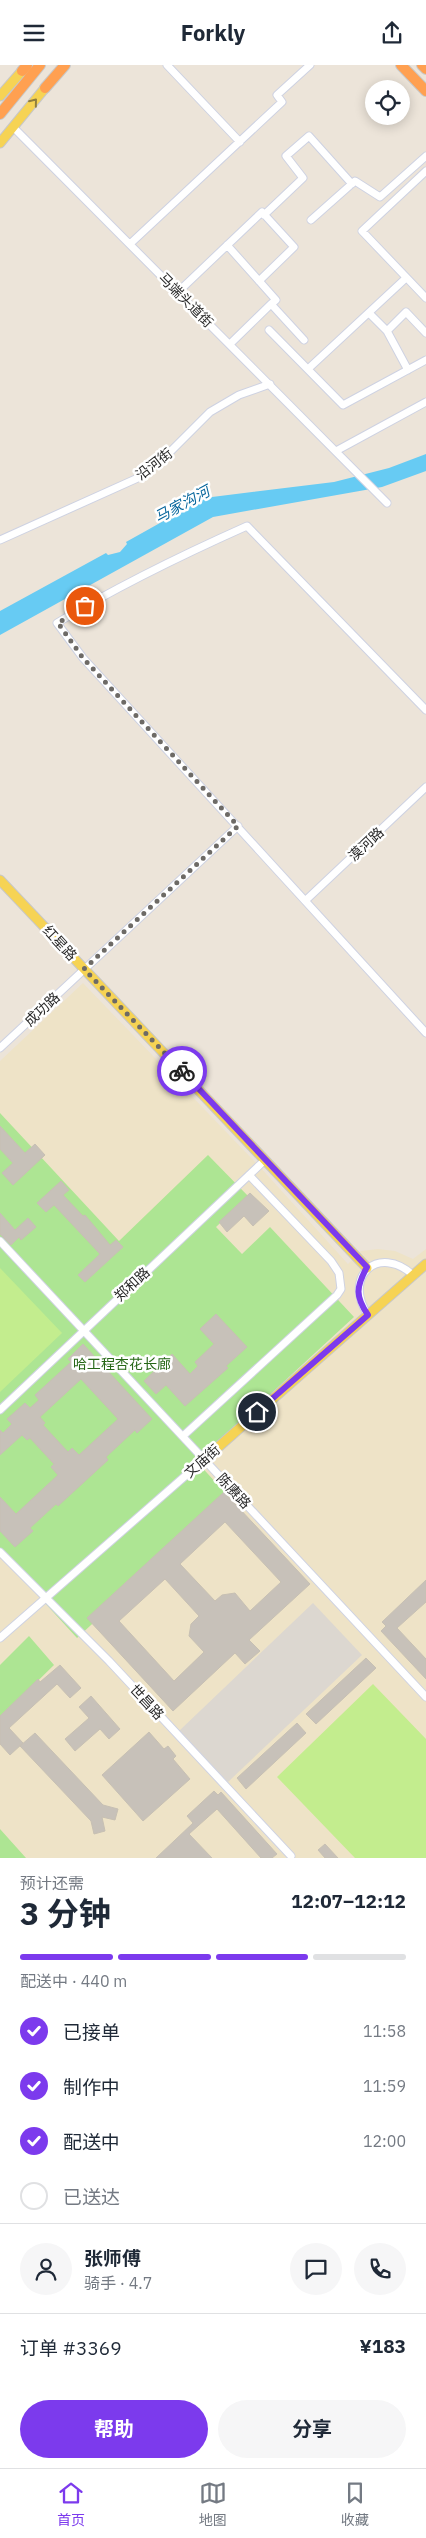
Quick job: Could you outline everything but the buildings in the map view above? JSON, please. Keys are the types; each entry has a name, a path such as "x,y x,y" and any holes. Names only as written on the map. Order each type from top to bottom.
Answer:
{"highway":[{"path":"0,114 40,65"},
{"path":"45,88 64,65"},
{"path":"400,65 426,91"},
{"path":"422,65 426,69"}],"main road":[{"path":"0,96 24,68"},
{"path":"0,143 45,88"},
{"name":"红星路","path":"0,879 367,1267"},
{"name":"文庙街","path":"216,1449 426,1264"}],"street":[{"path":"167,65 240,142"},
{"path":"131,243 282,102 277,95 310,65"},
{"name":"马端头道街","path":"13,127 131,243 387,503"},
{"path":"264,215 303,178 286,157 309,136 352,184"},
{"path":"311,220 355,181 380,197 426,156"},
{"path":"426,171 362,231 426,298"},
{"path":"178,292 262,212 294,247 259,281"},
{"path":"226,245 276,300 230,344"},
{"path":"308,369 406,277"},
{"path":"271,305 304,340"},
{"path":"387,331 406,312 426,333"},
{"path":"369,313 387,331 408,370"},
{"path":"269,330 343,405 426,360"},
{"name":"沿河街","path":"0,541 140,477 168,454 210,412 239,395 270,384"},
{"path":"336,451 426,402"},
{"path":"426,710 246,526 192,550 99,597 58,623 83,658 426,1033"},
{"name":"漠河路","path":"306,900 426,787"},
{"name":"成功路","path":"0,1048 238,826"},
{"name":"郑和路","path":"0,1410 265,1160"},
{"path":"183,1436 341,1289 339,1273 331,1261 249,1175"},
{"name":"陈赓路","path":"0,1241 426,1697"},
{"path":"368,1315 358,1297 359,1282 367,1267 378,1263 392,1262 413,1275"},
{"name":"文庙街","path":"0,1638 216,1449"},
{"name":"世昌路","path":"0,1552 109,1661 291,1856"}],"shaded area":[{"path":"83,983 259,1166 348,1264 361,1251 378,1249 395,1251 413,1259 426,1249 426,1858 0,1858 0,1061"},
{"path":"313,1603 362,1655 228,1782 179,1731"}],"green space":[{"name":"哈工程杏花长廊","path":"0,1113 119,1241 208,1155 248,1196 216,1227 242,1254 270,1227 354,1317 197,1462 229,1497 77,1638 0,1554"},
{"path":"0,1268 62,1333 0,1392"},
{"path":"29,1636 54,1665 0,1718 0,1665"},
{"path":"373,1684 426,1739 426,1858 355,1858 277,1777"},
{"path":"0,1829 26,1858 0,1858"}],"water":[{"path":"426,454 426,471 382,487 213,517 0,635 0,611 106,553 108,555 120,552 127,544 126,542 201,500 334,482 389,468"}],"way so far":[{"path":"85,606 58,623 83,658 238,826 84,969 182,1071"}],"route":[{"path":"182,1071 367,1267 359,1282 358,1297 368,1315 257,1412"}],"water label":[{"name":"马家沟河","path":"182,504"}]}
